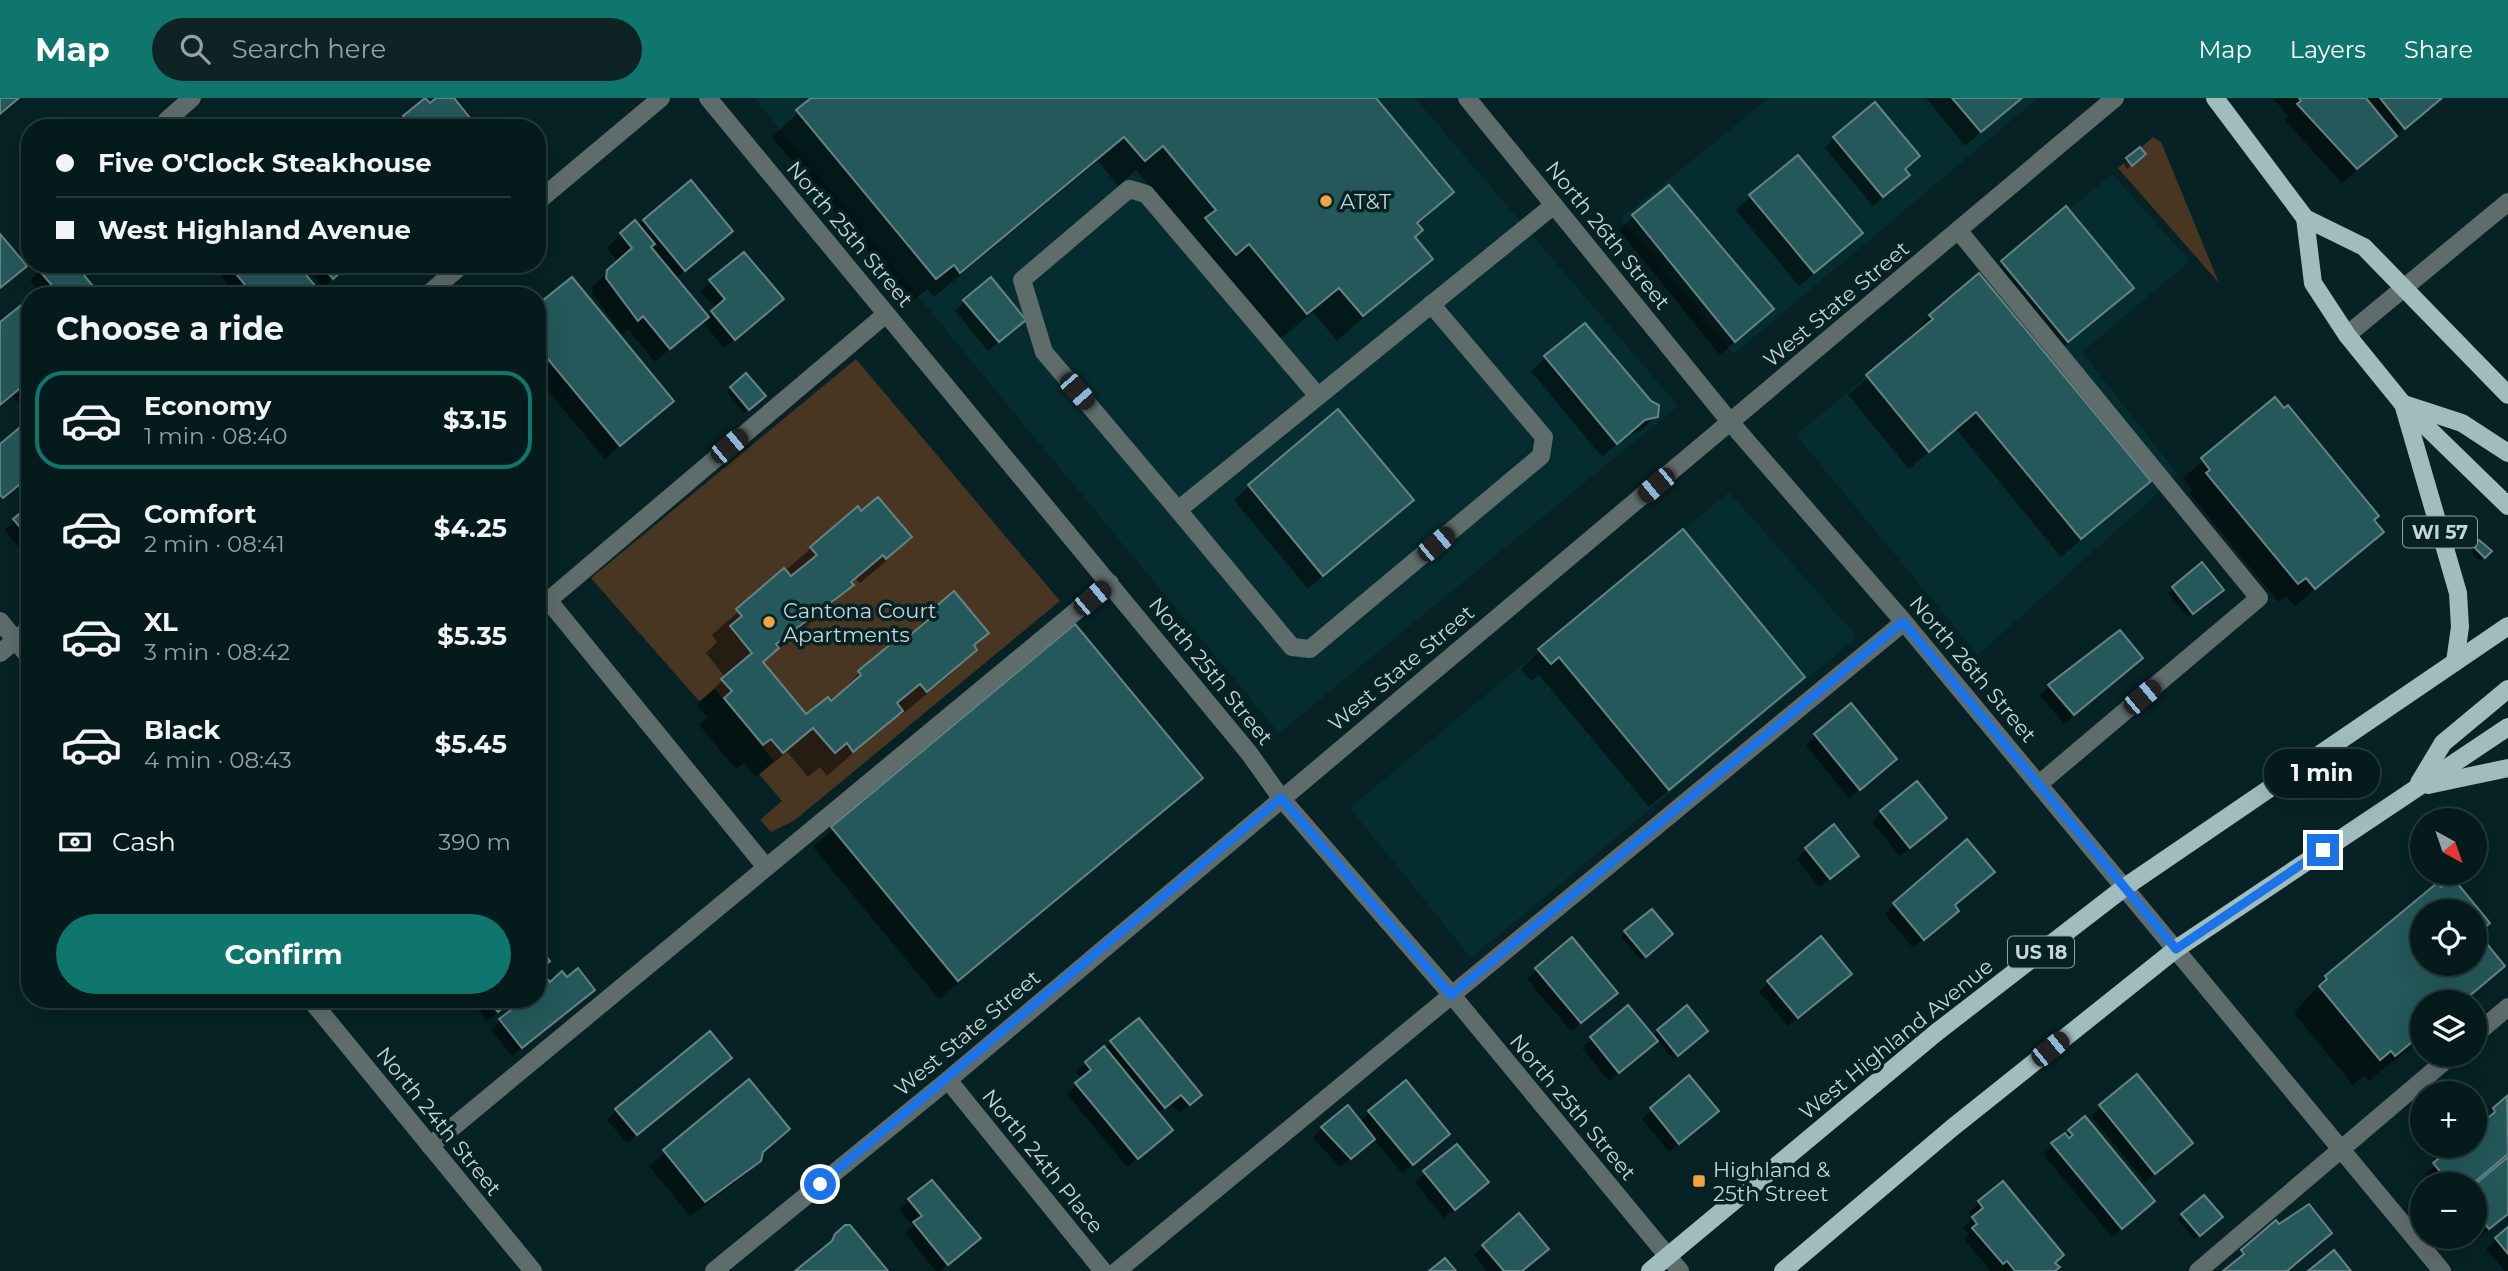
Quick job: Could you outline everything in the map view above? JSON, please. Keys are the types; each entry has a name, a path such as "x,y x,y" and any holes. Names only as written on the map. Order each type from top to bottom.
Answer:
{"main road":[{"name":"WI 57","path":"2215,98 2305,218 2364,247 2508,395"},
{"name":"WI 57","path":"2305,218 2313,282 2347,335 2403,404 2458,593 2460,627 2455,662"},
{"path":"2403,404 2462,423 2508,453"},
{"path":"2403,404 2508,506"},
{"name":"US 18","path":"2455,662 2508,626"},
{"name":"West Highland Avenue","path":"1650,1271 1937,1032 2125,887 2455,662"},
{"path":"2416,788 2444,743 2508,689"},
{"path":"1783,1271 1952,1128 2176,949 2508,727"},
{"path":"2416,788 2508,768"}],"street":[{"path":"168,119 192,98"},
{"path":"546,194 661,98"},
{"name":"North 25th Street","path":"708,98 1110,583 1249,753 1281,798 1451,995 1680,1271"},
{"name":"North 26th Street","path":"1467,98 1731,423 1903,622 2442,1271"},
{"name":"West State Street","path":"714,1271 948,1080 2115,98"},
{"path":"1318,396 1146,194 1129,189 1022,279 1044,352 1292,647 1310,649 1541,456 1544,437 1431,304"},
{"path":"2347,335 2508,202"},
{"path":"1178,510 1554,205"},
{"path":"1958,230 2259,598 2039,785"},
{"path":"436,287 453,273"},
{"path":"546,602 886,314"},
{"path":"430,1146 1110,583"},
{"path":"546,609 765,866"},
{"path":"0,621 21,647"},
{"path":"1117,1271 1903,622"},
{"path":"0,653 21,635"},
{"path":"2487,1025 2508,1007"},
{"name":"North 24th Street","path":"317,1008 533,1271"},
{"path":"2198,1271 2438,1067"},
{"name":"North 24th Place","path":"948,1080 1103,1271"}],"shaded area":[{"path":"754,98 1415,98 1678,406 1279,733"},
{"path":"1769,98 2038,98 1734,354 1621,218"},
{"path":"2153,137 2161,142 2219,283 2118,168"},
{"path":"2112,174 2190,261 2082,352 2178,475 1978,655 1796,435"},
{"path":"856,359 1060,601 795,820 771,832 760,820 782,801 759,774 774,761 715,689 699,701 591,578"},
{"path":"1729,492 1857,637 1471,958 1350,808"}],"building":[{"path":"0,98 19,98 0,114"},
{"path":"425,98 430,103 436,98 454,98 471,119 406,119 403,116"},
{"name":"AT&T","path":"811,98 1376,98 1454,192 1417,223 1423,230 1415,237 1433,259 1363,316 1339,288 1307,314 1249,244 1236,255 1205,218 1216,210 1163,146 1145,161 1124,137 960,273 954,265 936,279 796,110"},
{"path":"1952,98 2022,98 1981,132"},
{"path":"2299,98 2366,98 2397,136 2357,169 2297,104 2301,101"},
{"path":"2380,98 2442,98 2405,129"},
{"path":"1875,102 1920,156 1905,169 1910,175 1883,197 1833,137"},
{"path":"2140,147 2146,154 2132,166 2126,158"},
{"path":"1798,155 1863,233 1814,273 1749,195"},
{"path":"691,180 733,231 685,271 643,220"},
{"path":"1669,185 1774,309 1735,342 1632,215"},
{"path":"2066,206 2134,288 2068,342 2001,261"},
{"path":"635,220 655,244 651,247 709,317 670,349 643,316 638,321 606,278 607,270 632,248 620,233"},
{"path":"0,234 21,259 21,271 0,288"},
{"path":"744,252 784,299 735,340 711,311 725,299 709,280"},
{"path":"41,273 82,273 94,287 53,287"},
{"path":"235,273 304,273 316,287 247,287"},
{"path":"328,273 340,273 333,279"},
{"path":"1979,273 2151,481 2081,539 1976,412 1929,452 1866,375 1933,319 1929,315"},
{"path":"572,277 674,401 620,446 546,357 546,298"},
{"path":"991,277 1026,320 999,342 963,300"},
{"path":"21,305 21,388 0,405 0,322"},
{"path":"1585,323 1651,401 1659,405 1658,417 1645,420 1617,444 1544,356"},
{"path":"746,373 766,396 749,410 730,387"},
{"path":"2275,397 2284,408 2288,405 2379,516 2374,520 2384,532 2315,589 2306,578 2298,584 2206,473 2210,470 2201,458"},
{"path":"1338,409 1414,500 1323,576 1248,485"},
{"path":"21,426 21,483 3,498 0,495 0,444"},
{"name":"Cantona Court Apartments","path":"878,497 912,537 886,559 883,555 851,582 854,585 776,644 779,648 763,662 806,714 828,697 831,701 861,675 858,671 898,638 902,642 935,614 932,610 954,591 989,633 974,645 977,650 927,692 920,684 897,703 903,711 853,752 847,743 835,753 813,728 783,753 771,739 763,745 724,698 732,691 721,679 752,653 730,626 742,616 736,609 784,568 791,576 817,555 810,547 858,506 861,511"},
{"path":"21,512 21,528 13,519"},
{"path":"1683,529 1805,677 1669,790 1559,657 1551,664 1538,649"},
{"path":"2479,540 2492,551 2485,558 2473,546"},
{"path":"2202,562 2224,590 2193,614 2172,587"},
{"path":"1075,624 1203,778 958,981 831,827"},
{"path":"2120,630 2143,658 2074,715 2048,685"},
{"path":"1851,703 1897,759 1860,790 1814,734"},
{"path":"1917,781 1947,818 1910,848 1880,811"},
{"path":"1834,824 1859,856 1830,879 1805,848"},
{"path":"1967,839 1995,872 1955,905 1959,911 1924,940 1893,903"},
{"path":"2433,886 2460,886 2470,899 2418,899"},
{"path":"2410,905 2410,976 2487,976 2487,944 2505,966 2476,990 2410,990 2410,1044 2395,1056 2391,1051 2380,1060 2319,986 2327,979 2325,976"},
{"path":"1652,909 1673,934 1646,957 1624,931"},
{"path":"1821,936 1852,974 1798,1018 1767,981"},
{"path":"1572,937 1618,993 1581,1023 1535,968"},
{"path":"578,968 595,990 522,1048 499,1019 514,1008 546,1008 546,977 550,982 562,971 567,977"},
{"path":"1628,1005 1658,1041 1619,1073 1590,1037"},
{"path":"1687,1005 1708,1031 1678,1056 1657,1030"},
{"path":"1139,1018 1202,1095 1190,1105 1181,1095 1165,1108 1110,1041"},
{"path":"710,1031 732,1058 637,1135 615,1109"},
{"path":"1104,1046 1173,1130 1138,1159 1075,1083 1091,1070 1085,1062"},
{"path":"2137,1074 2193,1143 2155,1174 2099,1105"},
{"path":"1689,1075 1719,1111 1679,1144 1650,1108"},
{"path":"749,1079 790,1129 763,1152 761,1161 705,1202 663,1150"},
{"path":"1406,1080 1450,1134 1413,1165 1368,1111"},
{"path":"2507,1096 2508,1154 2487,1172 2440,1172 2433,1163 2439,1158 2487,1158 2487,1118 2495,1112 2493,1108"},
{"path":"1348,1105 1375,1139 1351,1159 1321,1127"},
{"path":"2085,1116 2155,1201 2122,1229 2051,1143 2065,1133 2069,1138 2073,1135 2068,1130"},
{"path":"1457,1144 1489,1182 1455,1210 1423,1171"},
{"path":"2508,1157 2508,1214 2489,1229 2487,1227 2487,1174"},
{"path":"932,1180 981,1238 948,1265 913,1222 922,1216 908,1199"},
{"path":"2003,1181 2064,1255 2055,1263 2060,1267 2055,1271 2015,1271 2007,1261 2003,1264 1972,1228 1977,1224 1972,1217 1983,1208 1978,1201"},
{"path":"2204,1195 2223,1217 2200,1236 2181,1214"},
{"path":"2309,1204 2332,1233 2287,1271 2223,1271 2244,1254 2241,1250 2276,1220 2279,1224"},
{"path":"1519,1213 1549,1249 1522,1271 1504,1271 1482,1245"},
{"path":"845,1225 850,1225 888,1271 795,1271 832,1241"},
{"path":"2508,1227 2508,1254 2495,1238"},
{"path":"2334,1250 2351,1271 2308,1271"},
{"path":"1445,1258 1456,1271 1429,1271"}],"place":[{"name":"AT&T","path":"1326,201"},
{"name":"Cantona Court Apartments","path":"769,622"},
{"name":"Highland & 25th Street","path":"1699,1181"}],"route":[{"path":"820,1184 948,1080 1281,798 1451,995 1903,622 2176,949 2323,850"}]}
